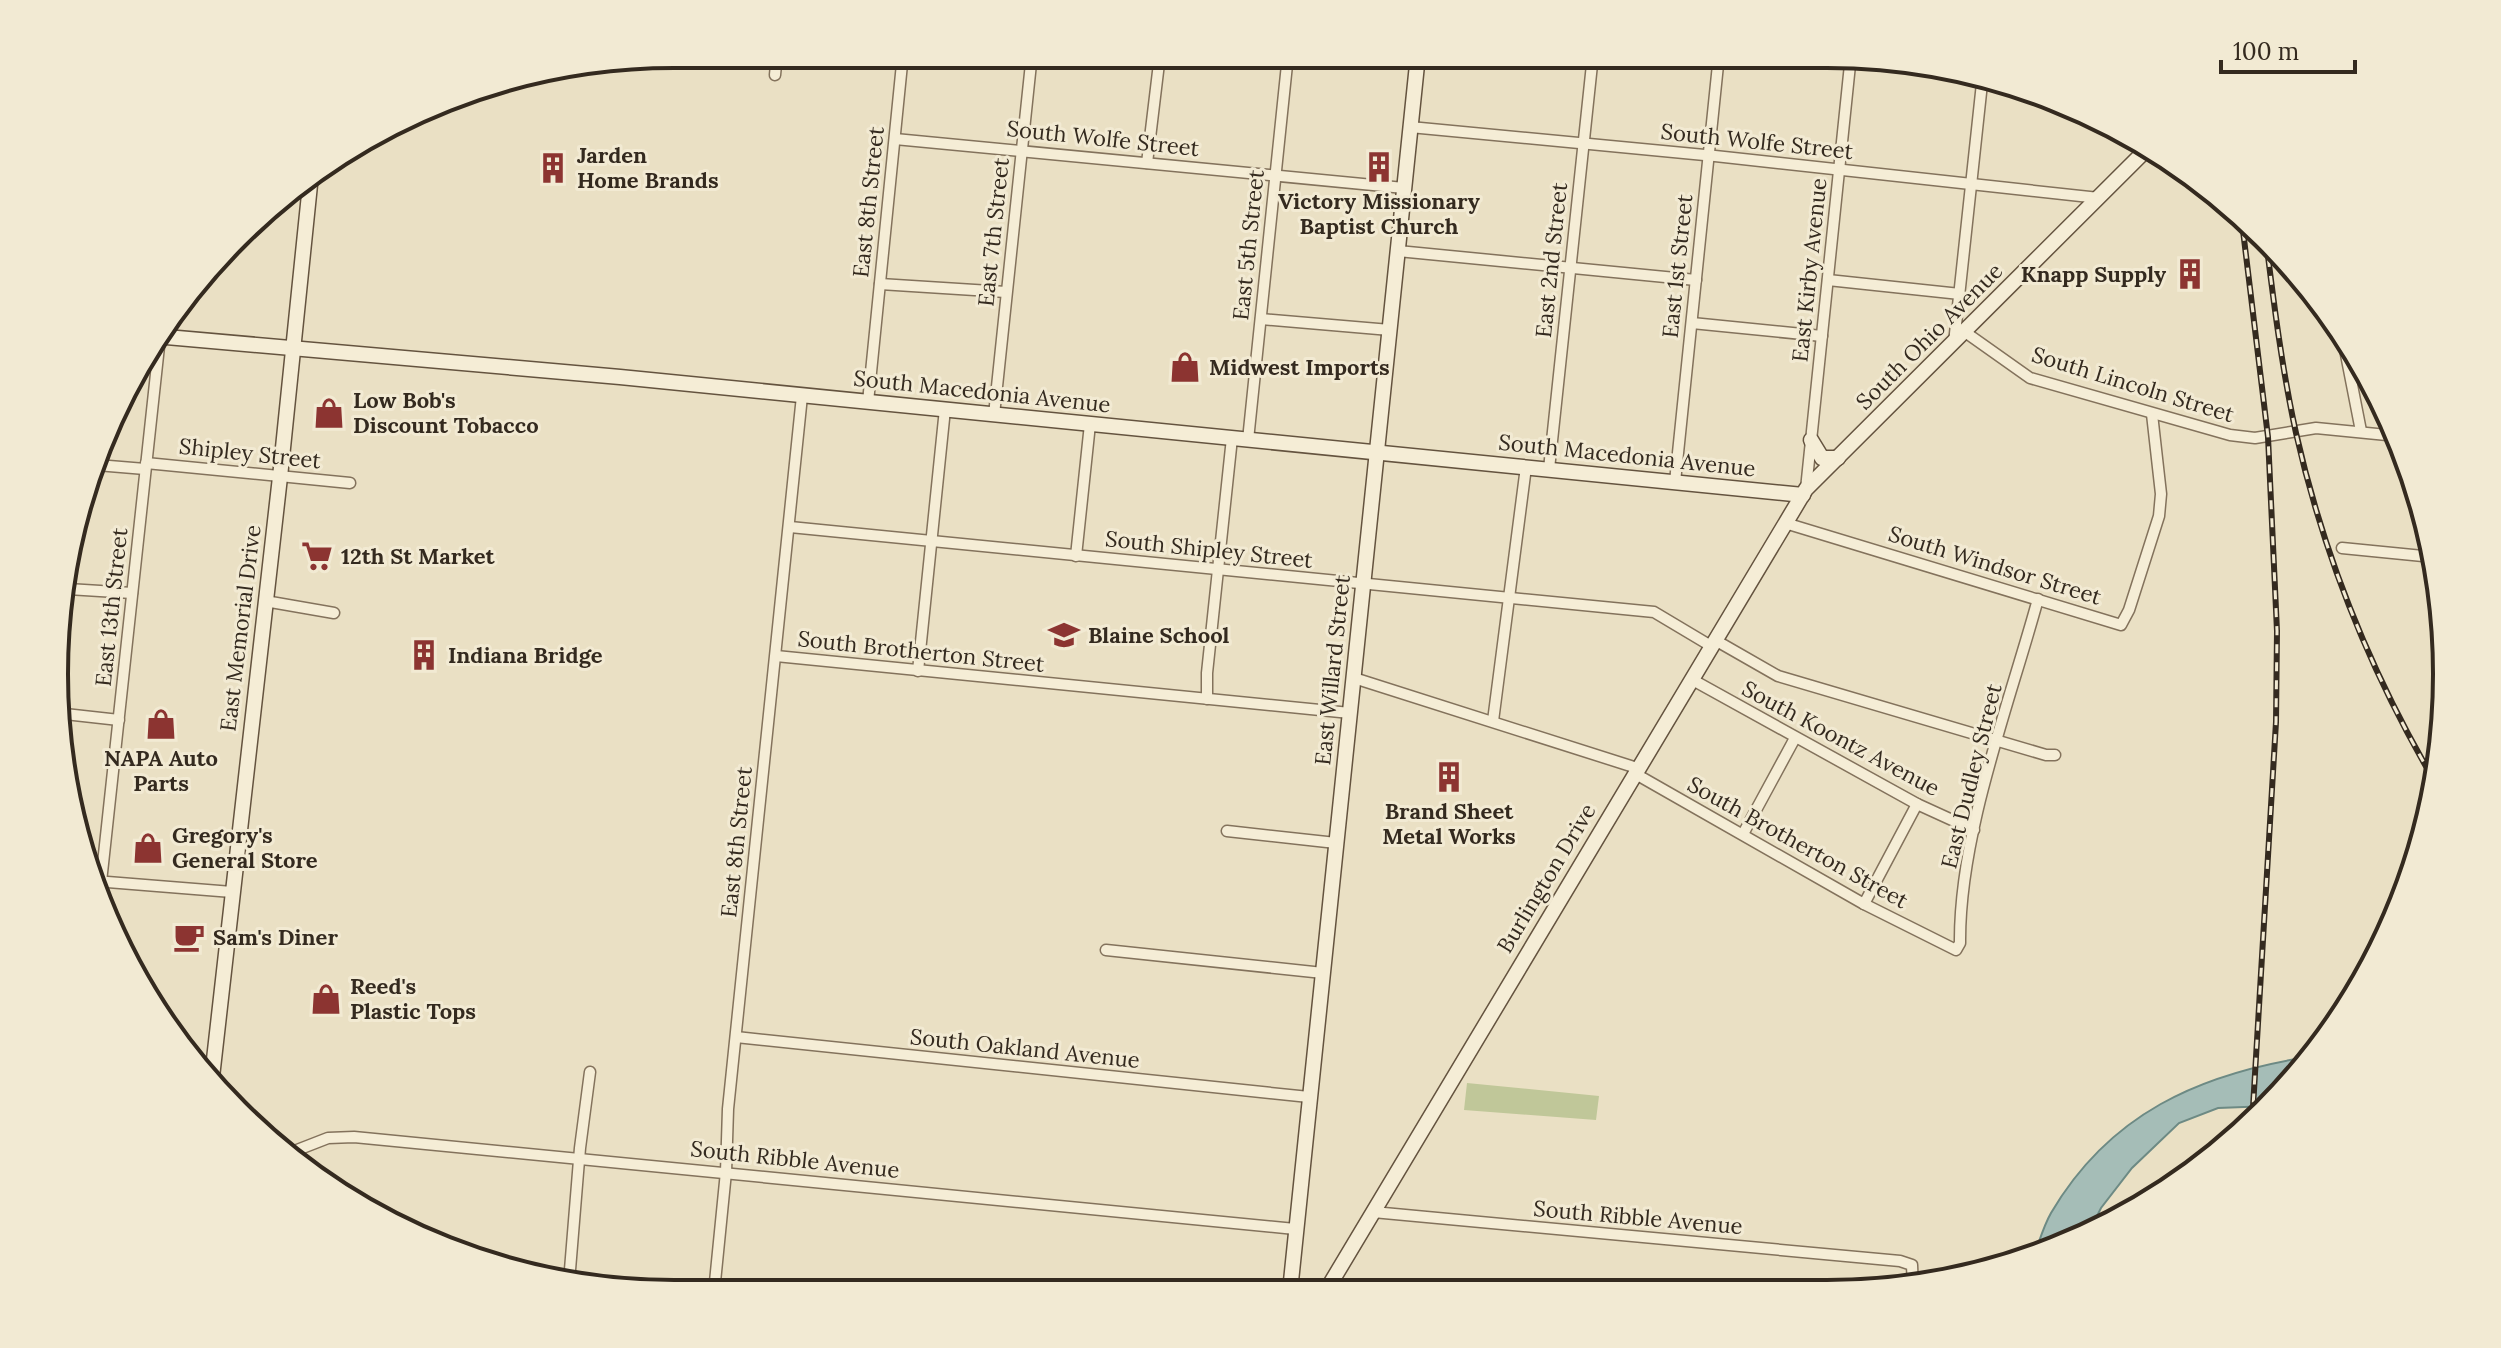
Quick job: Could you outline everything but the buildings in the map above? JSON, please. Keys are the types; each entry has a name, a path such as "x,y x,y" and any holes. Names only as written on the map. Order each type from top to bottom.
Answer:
{"street":[{"path":"775,75 776,68"},
{"name":"East 8th Street","path":"868,402 902,68"},
{"name":"East 7th Street","path":"994,415 1031,68"},
{"path":"1147,163 1158,68"},
{"name":"East 5th Street","path":"1248,440 1287,68"},
{"name":"East Willard Street","path":"1291,1280 1417,68"},
{"name":"East 2nd Street","path":"1549,469 1592,68"},
{"name":"East 1st Street","path":"1675,482 1718,68"},
{"name":"East Kirby Avenue","path":"1805,492 1850,69"},
{"path":"1954,343 1981,88"},
{"name":"South Wolfe Street","path":"1410,127 2099,198"},
{"name":"South Wolfe Street","path":"895,139 1404,188"},
{"name":"South Ohio Avenue","path":"1805,492 2141,156"},
{"name":"East Memorial Drive","path":"213,1068 310,190"},
{"path":"1398,251 1696,280"},
{"path":"1828,280 1960,294"},
{"path":"880,284 1006,292"},
{"path":"1261,319 1390,330"},
{"path":"1692,323 1822,336"},
{"name":"South Lincoln Street","path":"1965,332 2006,364 2030,378 2248,438 2316,428 2384,434"},
{"name":"South Macedonia Avenue","path":"170,337 1805,492"},
{"name":"East 13th Street","path":"100,868 119,720 156,360"},
{"path":"2348,364 2361,431"},
{"name":"East 8th Street","path":"715,1280 726,1172 728,1109 802,396"},
{"path":"918,671 945,409"},
{"name":"South Windsor Street","path":"1785,523 2121,625 2129,610 2159,516 2161,494 2152,414"},
{"path":"1076,556 1090,424"},
{"path":"1207,699 1207,673 1232,438"},
{"path":"1811,440 1822,458 1838,458"},
{"name":"Shipley Street","path":"105,465 350,483"},
{"path":"1493,721 1526,467"},
{"name":"Burlington Drive","path":"1333,1280 1635,770 1805,492"},
{"name":"South Shipley Street","path":"790,527 1656,612 1778,676 2046,755 2055,755"},
{"path":"2342,548 2421,556"},
{"path":"74,589 132,593"},
{"name":"East Dudley Street","path":"1944,944 1956,950 1960,943 1963,892 1974,830 2038,599"},
{"path":"265,601 334,613"},
{"name":"South Brotherton Street","path":"776,656 1350,713"},
{"name":"South Brotherton Street","path":"1354,678 1635,770 1864,904 1944,944"},
{"name":"South Koontz Avenue","path":"1691,679 1917,804 1974,830"},
{"path":"69,714 119,720"},
{"path":"1743,834 1795,738"},
{"path":"1864,904 1917,804"},
{"path":"1227,831 1336,843"},
{"path":"105,883 232,892"},
{"path":"1106,950 1323,973"},
{"name":"South Oakland Avenue","path":"736,1037 1309,1097"},
{"path":"570,1271 590,1072"},
{"name":"South Ribble Avenue","path":"298,1150 328,1138 354,1137 1295,1229"},
{"name":"South Ribble Avenue","path":"1373,1212 1900,1261 1912,1265 1912,1274"}],"green space":[{"path":"1467,1083 1599,1096 1596,1120 1464,1110"}],"water":[{"path":"2295,1060 2252,1107 2218,1108 2179,1123 2132,1168 2096,1217 2039,1241 2048,1218 2074,1179 2100,1149 2129,1125 2160,1104 2194,1088"}],"railway":[{"path":"2243,233 2268,437 2277,631 2276,722 2253,1106"},
{"path":"2268,258 2291,409 2321,525 2370,656 2426,766"}],"place":[{"name":"Victory Missionary Baptist Church","path":"1379,167"},
{"name":"Jarden Home Brands","path":"553,168"},
{"name":"Knapp Supply","path":"2190,274"},
{"name":"Midwest Imports","path":"1185,367"},
{"name":"Low Bob's Discount Tobacco","path":"329,413"},
{"name":"12th St Market","path":"317,556"},
{"name":"Blaine School","path":"1064,635"},
{"name":"Indiana Bridge","path":"424,655"},
{"name":"NAPA Auto Parts","path":"161,724"},
{"name":"Brand Sheet Metal Works","path":"1449,777"},
{"name":"Gregory's General Store","path":"148,848"},
{"name":"Sam's Diner","path":"189,937"},
{"name":"Reed's Plastic Tops","path":"326,999"}]}
